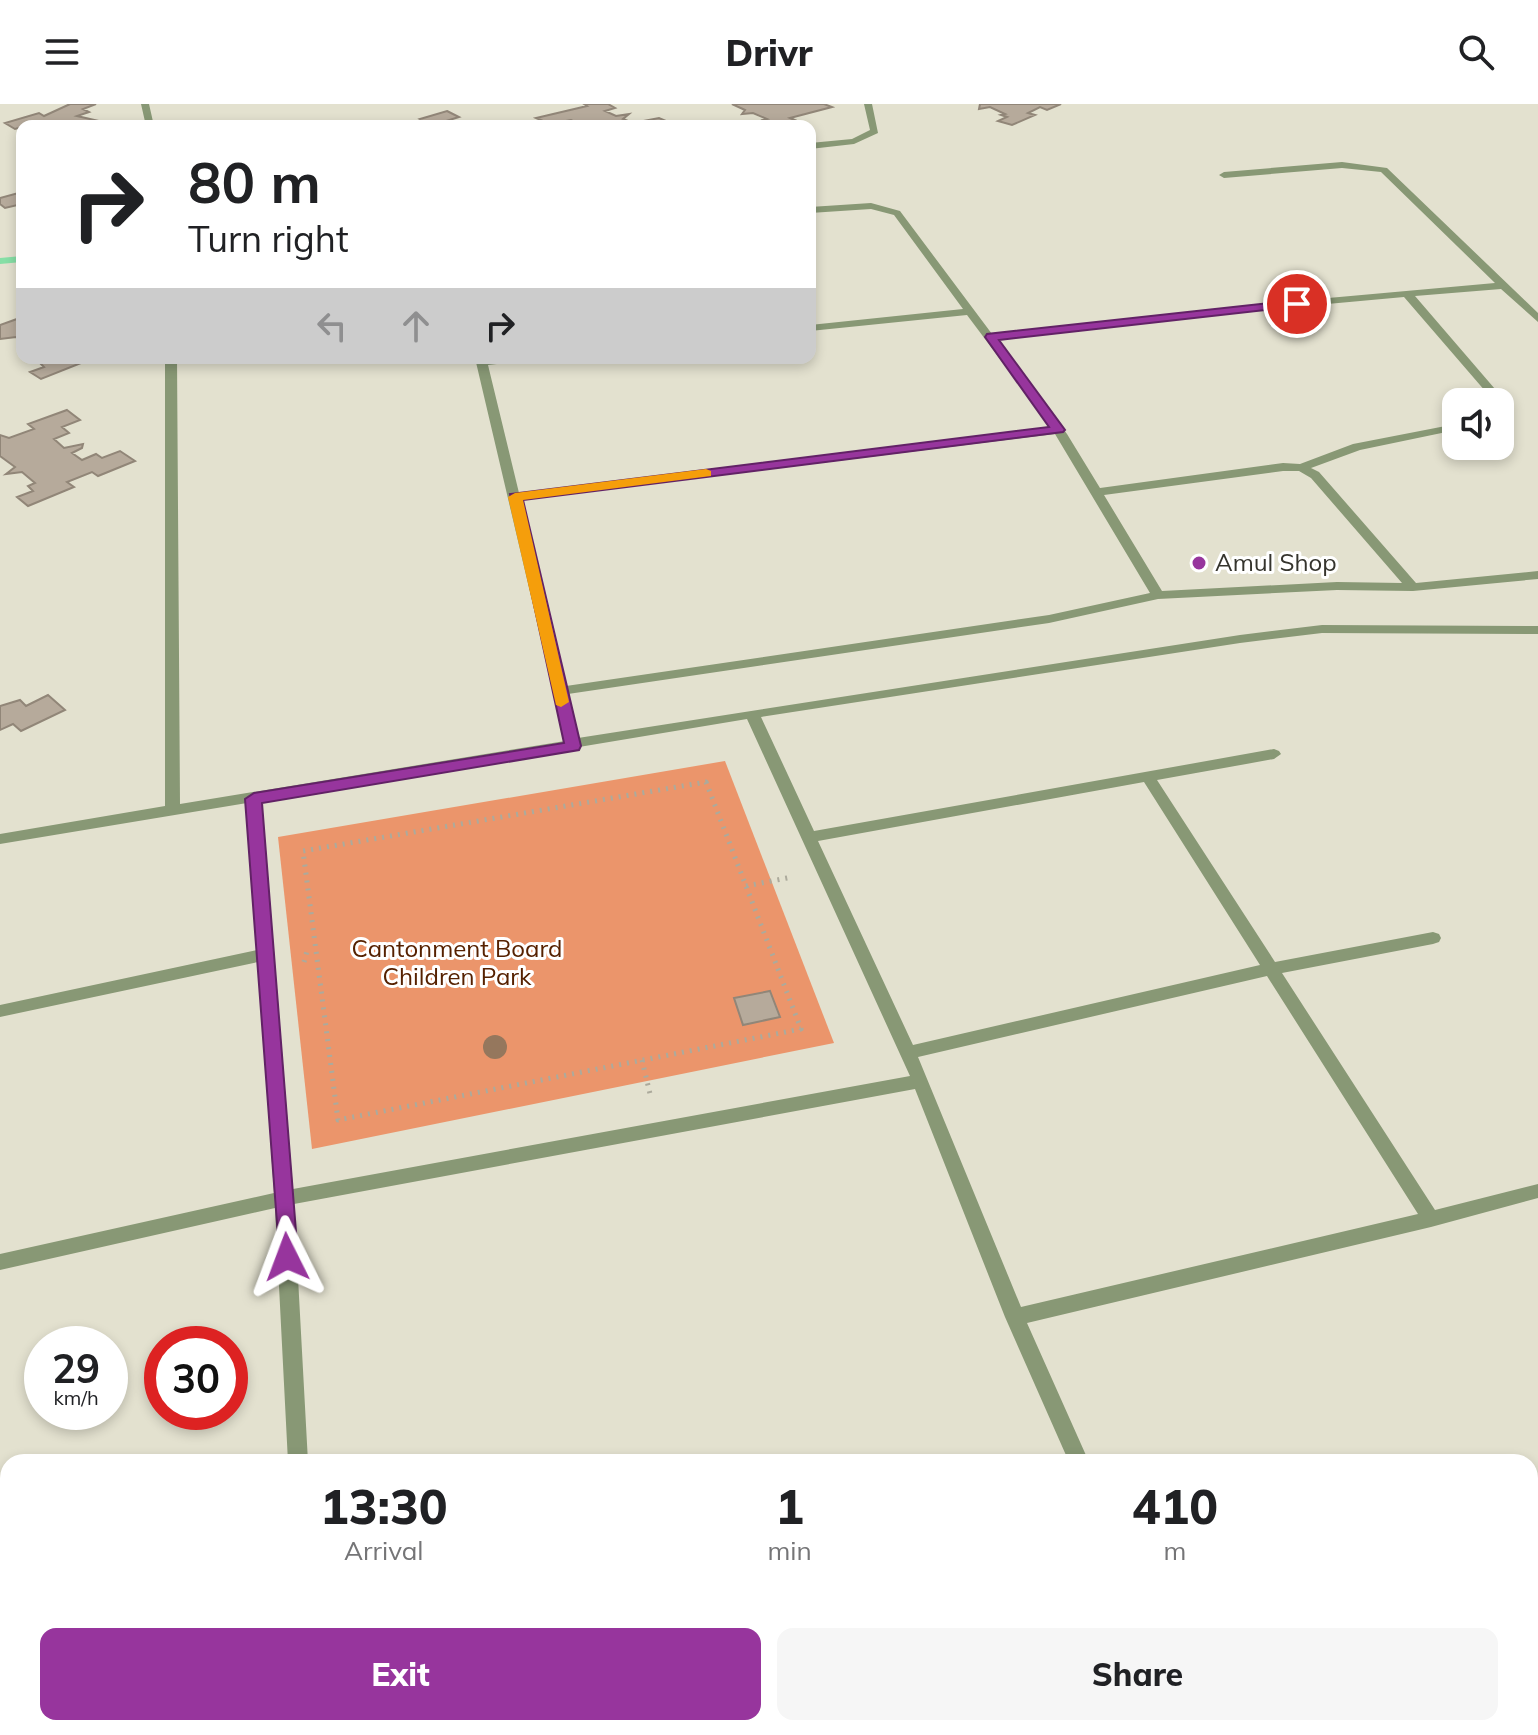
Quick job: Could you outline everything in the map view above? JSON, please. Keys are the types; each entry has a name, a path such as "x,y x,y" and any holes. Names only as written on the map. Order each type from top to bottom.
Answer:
{"street":[{"path":"816,145 854,141 875,131 868,104"},
{"path":"1224,175 1342,165 1384,170 1538,319"},
{"path":"816,210 871,206 897,213 1058,430 1158,595"},
{"path":"991,337 1505,285"},
{"path":"1407,294 1488,388"},
{"path":"816,327 972,311"},
{"path":"171,364 173,812"},
{"path":"482,364 573,746"},
{"path":"515,497 1058,430"},
{"path":"1301,468 1357,447 1442,430"},
{"path":"1098,492 1283,467 1301,468 1315,475 1413,587"},
{"path":"559,691 1049,619 1158,595 1337,586 1413,587 1538,575"},
{"path":"0,839 752,714 1240,639 1322,629 1538,630"},
{"path":"752,714 910,1052 1015,1317 1075,1454"},
{"path":"811,837 1274,754"},
{"path":"1148,777 1431,1219"},
{"path":"254,799 284,1198 298,1454"},
{"path":"910,1052 1271,969 1433,938"},
{"path":"0,1011 266,954"},
{"path":"0,1262 284,1198 921,1081"},
{"path":"1015,1317 1538,1191"}],"path":[{"path":"706,782 746,886 801,1029 338,1120 303,851 706,782"},
{"path":"746,886 826,870"}],"green space":[{"name":"Cantonment Board Children Park","path":"725,761 834,1043 312,1149 278,837"}],"building":[{"path":"70,104 96,104 83,109 89,112 77,116 95,120 16,120 15,129 5,123 39,113 44,116"},
{"path":"584,104 608,104 615,108 605,111 616,116 629,114 623,119 626,120 536,118 587,106"},
{"path":"732,104 824,104 832,107 790,118 795,120 763,120 767,119 753,113 742,114 745,110"},
{"path":"980,104 1061,104 1047,110 1040,107 1028,113 1035,115 1012,125 998,121 1007,117 1001,115 1005,114 990,107 979,109"},
{"path":"447,111 459,117 449,120 420,119"},
{"path":"16,194 16,205 5,208 0,204 0,198"},
{"path":"16,319 16,337 0,339 0,325"},
{"path":"41,364 78,364 41,379 30,372 44,367"},
{"path":"67,410 80,420 62,427 69,433 54,439 64,448 83,444 82,448 72,453 82,460 96,454 102,458 120,451 135,461 98,476 92,472 67,482 74,487 28,506 17,497 33,491 28,486 35,483 22,472 6,474 15,467 0,456 0,435 9,438 34,429 28,424"},
{"path":"48,695 65,710 21,731 13,724 0,730 0,706 20,700 26,706"},
{"path":"770,991 780,1017 743,1025 734,998"}],"waterway":[{"path":"0,261 16,260"}],"slow traffic":[{"path":"561,702 515,497 706,473"}],"place":[{"name":"Amul Shop","path":"1199,563"}],"route":[{"path":"287,1257 254,799 573,746 515,497 1058,430 991,337 1297,304"}]}
